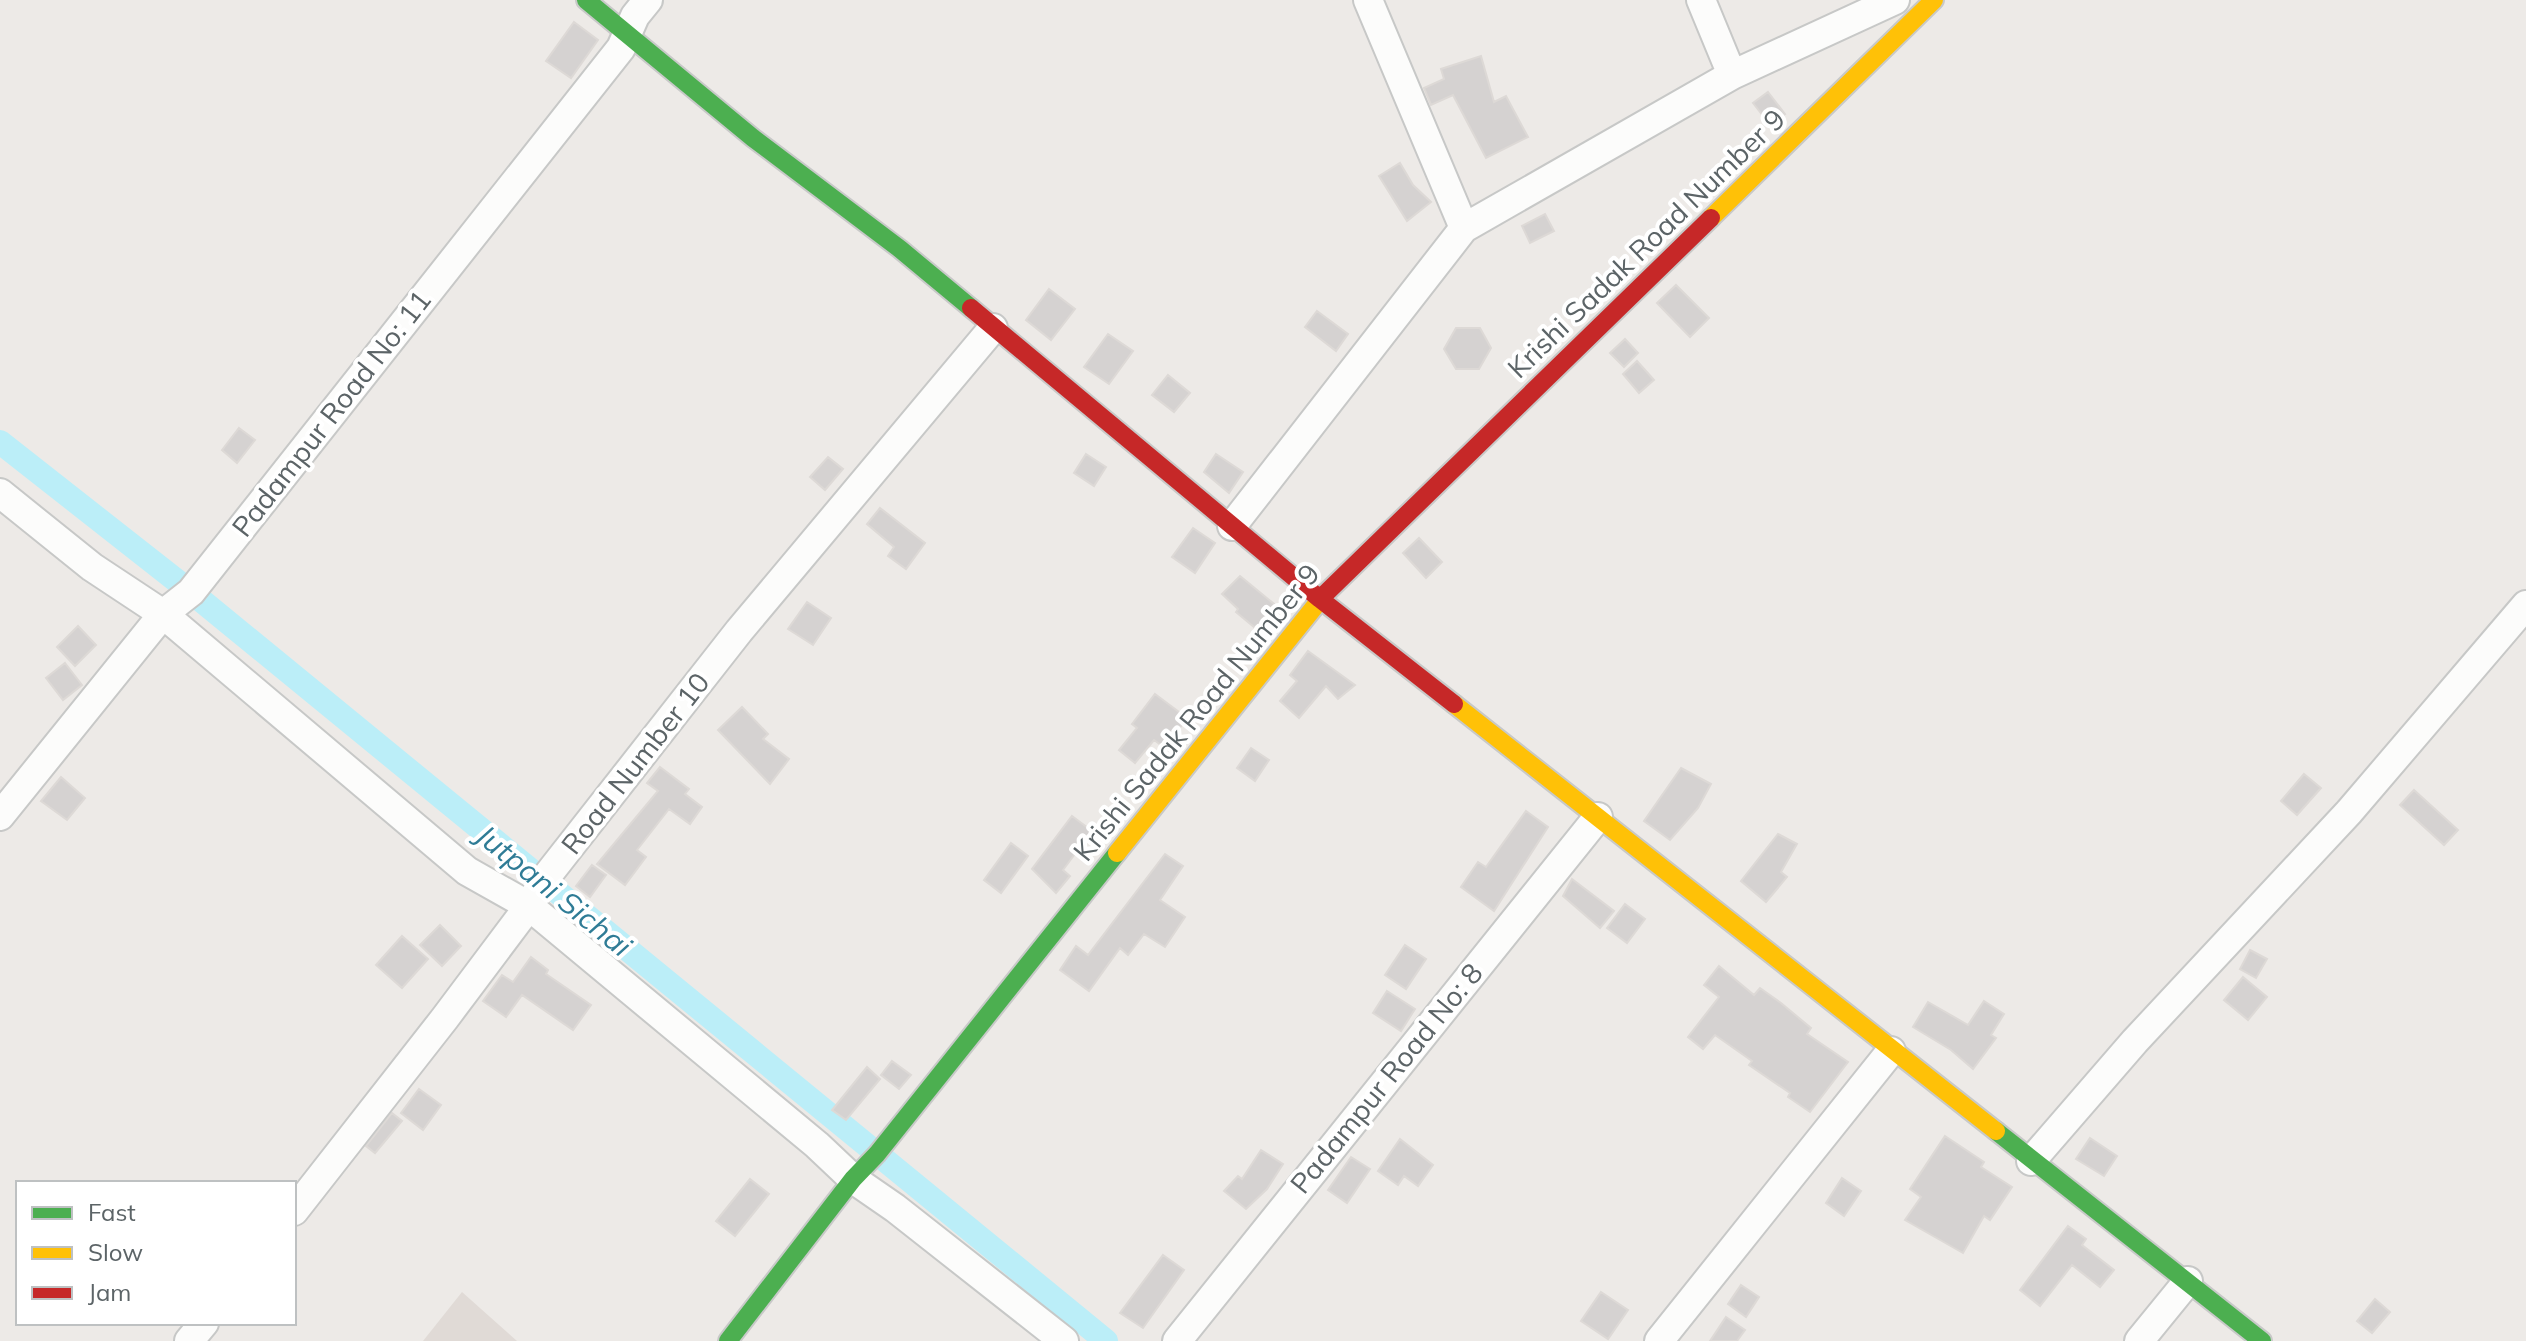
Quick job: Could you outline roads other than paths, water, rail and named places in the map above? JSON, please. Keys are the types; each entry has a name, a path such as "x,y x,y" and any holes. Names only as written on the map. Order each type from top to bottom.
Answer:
{"street":[{"path":"586,0 753,138 900,249 1320,599 2262,1341"},
{"name":"Padampur Road No: 11","path":"0,816 163,614 191,592 621,48 648,0"},
{"path":"1368,0 1464,228"},
{"path":"1701,0 1732,75"},
{"path":"1232,526 1464,228 1732,75 1895,0"},
{"name":"Krishi Sadak Road Number 9","path":"728,1341 853,1179 877,1154 1320,599 1934,0"},
{"name":"Road Number 10","path":"296,1208 529,906 551,870 730,642 993,328"},
{"path":"0,493 92,567 163,614 467,871 529,906 817,1145 853,1179 895,1208 1064,1341"},
{"path":"2031,1161 2135,1041 2349,812 2526,605"},
{"name":"Padampur Road No: 8","path":"1177,1341 1598,817"},
{"path":"1659,1341 1891,1051"},
{"path":"2139,1341 2188,1281"},
{"path":"189,1341 202,1325"}],"waterway":[{"name":"Jutpani Sichai","path":"0,442 191,592 1106,1341"}]}
